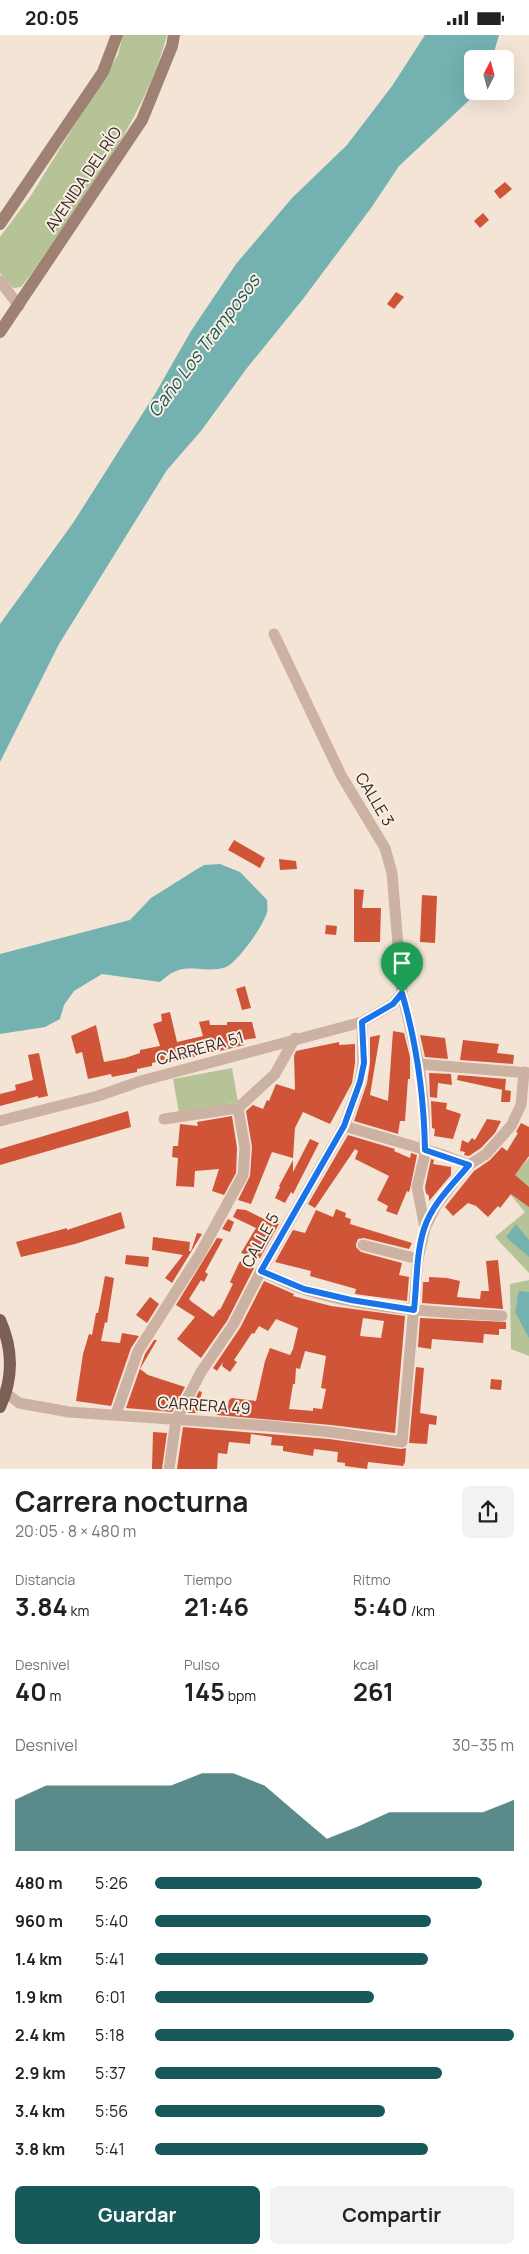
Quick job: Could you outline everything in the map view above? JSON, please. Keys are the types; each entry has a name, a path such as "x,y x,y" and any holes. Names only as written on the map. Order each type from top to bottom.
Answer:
{"main road":[{"path":"0,224 103,72 117,35"},
{"name":"AVENIDA DEL RÍO","path":"0,332 142,121 172,46 174,35"},
{"path":"0,1320 11,1354 10,1374 6,1393 0,1407"}],"street":[{"path":"0,281 19,306"},
{"name":"CALLE 3","path":"274,634 341,775 385,848 392,873 402,993 419,1064 424,1108 425,1150 417,1187 424,1228"},
{"name":"CARRERA 51","path":"0,1121 98,1096 141,1081 295,1038 362,1022 393,1004 402,993"},
{"name":"CALLE 5","path":"169,1469 176,1420 201,1372 233,1325 261,1271 344,1126 360,1082 364,1063 362,1022"},
{"path":"164,1119 238,1108 275,1074 295,1038"},
{"path":"414,1310 418,1259 424,1228 436,1206 469,1165 486,1154 511,1126 521,1105 527,1073 419,1064"},
{"path":"116,1414 138,1351 200,1254 243,1175 245,1148 238,1108"},
{"path":"344,1126 469,1165"},
{"path":"363,1245 418,1259"},
{"path":"261,1271 304,1289 351,1300 414,1310 502,1316"},
{"name":"CARRERA 49","path":"6,1393 20,1403 69,1412 116,1414 310,1430 402,1442 414,1310"}],"green space":[{"path":"123,35 167,35 143,99 127,130 31,274 21,287 13,288 0,273 0,237 30,197 118,55"},
{"path":"232,1068 238,1102 179,1113 173,1079"},
{"path":"529,1158 529,1273 495,1237 525,1212 504,1187"},
{"path":"529,1280 529,1356 511,1349 510,1284"}],"water":[{"name":"Caño Los Tramposos","path":"425,35 499,35 495,50 464,50 464,100 469,100 399,166 371,208 303,299 247,368 201,431 167,470 59,644 0,762 0,624 73,523 155,394 191,331 236,264 292,198 347,145 392,86"},
{"path":"220,864 240,872 267,900 265,918 250,943 231,964 220,969 182,969 172,973 160,982 102,974 74,991 64,1005 60,1019 45,1027 0,1034 0,954 130,920 151,898 194,871 204,865"},
{"path":"516,1224 529,1240 529,1257 506,1237"},
{"path":"519,1291 529,1292 529,1338 515,1312"}],"building":[{"path":"505,182 512,189 500,199 494,191"},
{"path":"483,213 489,220 480,228 474,221"},
{"path":"396,292 404,297 394,309 387,304"},
{"path":"234,840 265,858 260,868 228,850"},
{"path":"279,859 296,861 297,869 280,870"},
{"path":"354,889 364,890 362,908 381,908 380,942 354,942"},
{"path":"422,895 437,896 435,943 420,942"},
{"path":"326,925 337,926 336,935 325,934"},
{"path":"245,986 251,1008 242,1010 236,989"},
{"path":"170,1012 177,1042 203,1036 199,1022 209,1020 210,1025 227,1025 227,1022 252,1022 256,1038 243,1040 244,1045 220,1051 202,1053 202,1055 174,1061 173,1057 152,1063 152,1066 137,1069 137,1072 112,1077 111,1074 88,1079 82,1052 76,1054 71,1036 96,1025 104,1062 125,1058 140,1053 140,1050 160,1046 153,1024 162,1021 161,1014"},
{"path":"393,1031 404,1033 410,1057 410,1079 408,1079 405,1121 400,1121 398,1134 354,1121 367,1083 370,1063 370,1037 380,1035 370,1095 388,1101"},
{"path":"420,1035 445,1038 448,1059 425,1057"},
{"path":"463,1040 499,1044 497,1053 514,1055 513,1064 460,1060"},
{"path":"339,1042 339,1045 355,1044 355,1063 352,1083 330,1124 303,1112 295,1128 293,1158 272,1152 251,1204 238,1200 250,1176 252,1147 246,1111 253,1105 263,1109 267,1100 269,1101 276,1084 295,1090 294,1056 296,1051"},
{"path":"39,1053 48,1096 38,1098 38,1096 0,1106 0,1094 16,1090 15,1085 33,1080 28,1055"},
{"path":"429,1073 451,1074 452,1085 438,1083 437,1098 430,1097"},
{"path":"458,1075 506,1079 505,1090 511,1091 510,1102 501,1102 503,1090 457,1080"},
{"path":"431,1101 447,1103 446,1109 461,1114 453,1139 434,1136 435,1129 432,1128"},
{"path":"128,1111 131,1127 0,1165 0,1149"},
{"path":"232,1116 237,1148 236,1173 224,1195 212,1191 219,1169 195,1171 194,1187 176,1186 178,1158 172,1157 173,1146 178,1146 180,1124 198,1126 197,1122"},
{"path":"487,1119 501,1121 495,1133 481,1148 469,1156 464,1155 465,1152 460,1151 462,1140 468,1143 472,1138 475,1140"},
{"path":"521,1123 529,1127 529,1156 515,1175 529,1187 529,1207 511,1194 500,1208 498,1206 488,1217 476,1206 468,1203 453,1216 445,1207 474,1171 490,1160 502,1147 507,1151 518,1133 516,1132"},
{"path":"348,1135 395,1149 394,1151 410,1158 411,1153 417,1155 409,1192 407,1191 397,1215 386,1211 388,1206 377,1200 389,1176 355,1159 358,1151 355,1149 315,1208 308,1204"},
{"path":"310,1139 319,1143 293,1194 291,1192 285,1203 275,1198 279,1186 293,1160 293,1172"},
{"path":"431,1159 434,1160 433,1164 451,1167 451,1175 429,1201 425,1187"},
{"path":"237,1209 246,1210 279,1224 260,1258 241,1253 256,1228 233,1217"},
{"path":"336,1209 346,1213 345,1217 351,1219 350,1224 412,1243 409,1249 364,1238 358,1239 356,1244 356,1247 361,1252 402,1263 399,1275 409,1277 407,1301 355,1294 356,1289 310,1276 311,1271 275,1262 293,1230 305,1233 316,1210 333,1217"},
{"path":"121,1212 125,1228 75,1244 21,1257 16,1242 67,1228 67,1230"},
{"path":"228,1219 234,1222 230,1232 222,1229"},
{"path":"197,1233 202,1234 172,1283 165,1278 183,1255 152,1250 153,1237 190,1242 189,1251 191,1251"},
{"path":"217,1238 223,1239 205,1272 208,1274 204,1282 201,1280 189,1299 192,1302 213,1317 220,1310 233,1284 230,1282 240,1261 254,1268 227,1321 201,1358 177,1339 195,1317 176,1305"},
{"path":"126,1255 149,1257 148,1267 125,1264"},
{"path":"498,1260 503,1309 422,1303 423,1282 429,1282 429,1277 460,1281 457,1297 480,1299 481,1291 489,1291 486,1261"},
{"path":"105,1276 114,1278 107,1323 105,1322 101,1341 120,1343 122,1333 139,1336 131,1348 111,1406 76,1401 83,1354 89,1334 92,1335"},
{"path":"264,1281 294,1294 293,1296 331,1306 405,1316 395,1433 331,1425 217,1415 218,1406 228,1407 229,1400 232,1398 256,1401 265,1361 270,1348 290,1355 298,1328 276,1319 268,1331 259,1326 234,1360 237,1362 230,1372 222,1366 223,1362 217,1371 213,1368 240,1328","holes":["363,1318 384,1321 381,1338 360,1336","305,1351 326,1356 321,1388 326,1389 322,1409 313,1408 313,1411 289,1409 293,1384 295,1384 296,1368 300,1369"]},
{"path":"150,1297 159,1304 147,1323 136,1315"},
{"path":"420,1318 506,1322 506,1329 499,1329 499,1335 484,1334 483,1343 432,1339 431,1349 418,1347"},
{"path":"154,1340 157,1340 140,1369 148,1375 185,1387 172,1412 126,1408 145,1354"},
{"path":"416,1367 424,1368 420,1413 437,1416 436,1425 429,1424 427,1444 409,1443"},
{"path":"491,1379 502,1380 501,1390 490,1389"},
{"path":"199,1391 202,1392 196,1413 188,1413"},
{"path":"183,1427 329,1439 401,1449 406,1448 405,1462 403,1466 368,1462 367,1469 345,1466 345,1463 337,1462 338,1452 314,1449 313,1456 283,1451 283,1446 271,1445 272,1437 251,1434 250,1444 229,1442 227,1454 218,1453 217,1469 177,1469"},
{"path":"153,1432 167,1433 162,1469 152,1469"}],"route":[{"path":"402,993 419,1064 424,1108 425,1150 469,1165 436,1206 424,1228 418,1259 414,1310 351,1300 304,1289 261,1271 344,1126 360,1082 364,1063 362,1022 393,1004 402,993"}]}
